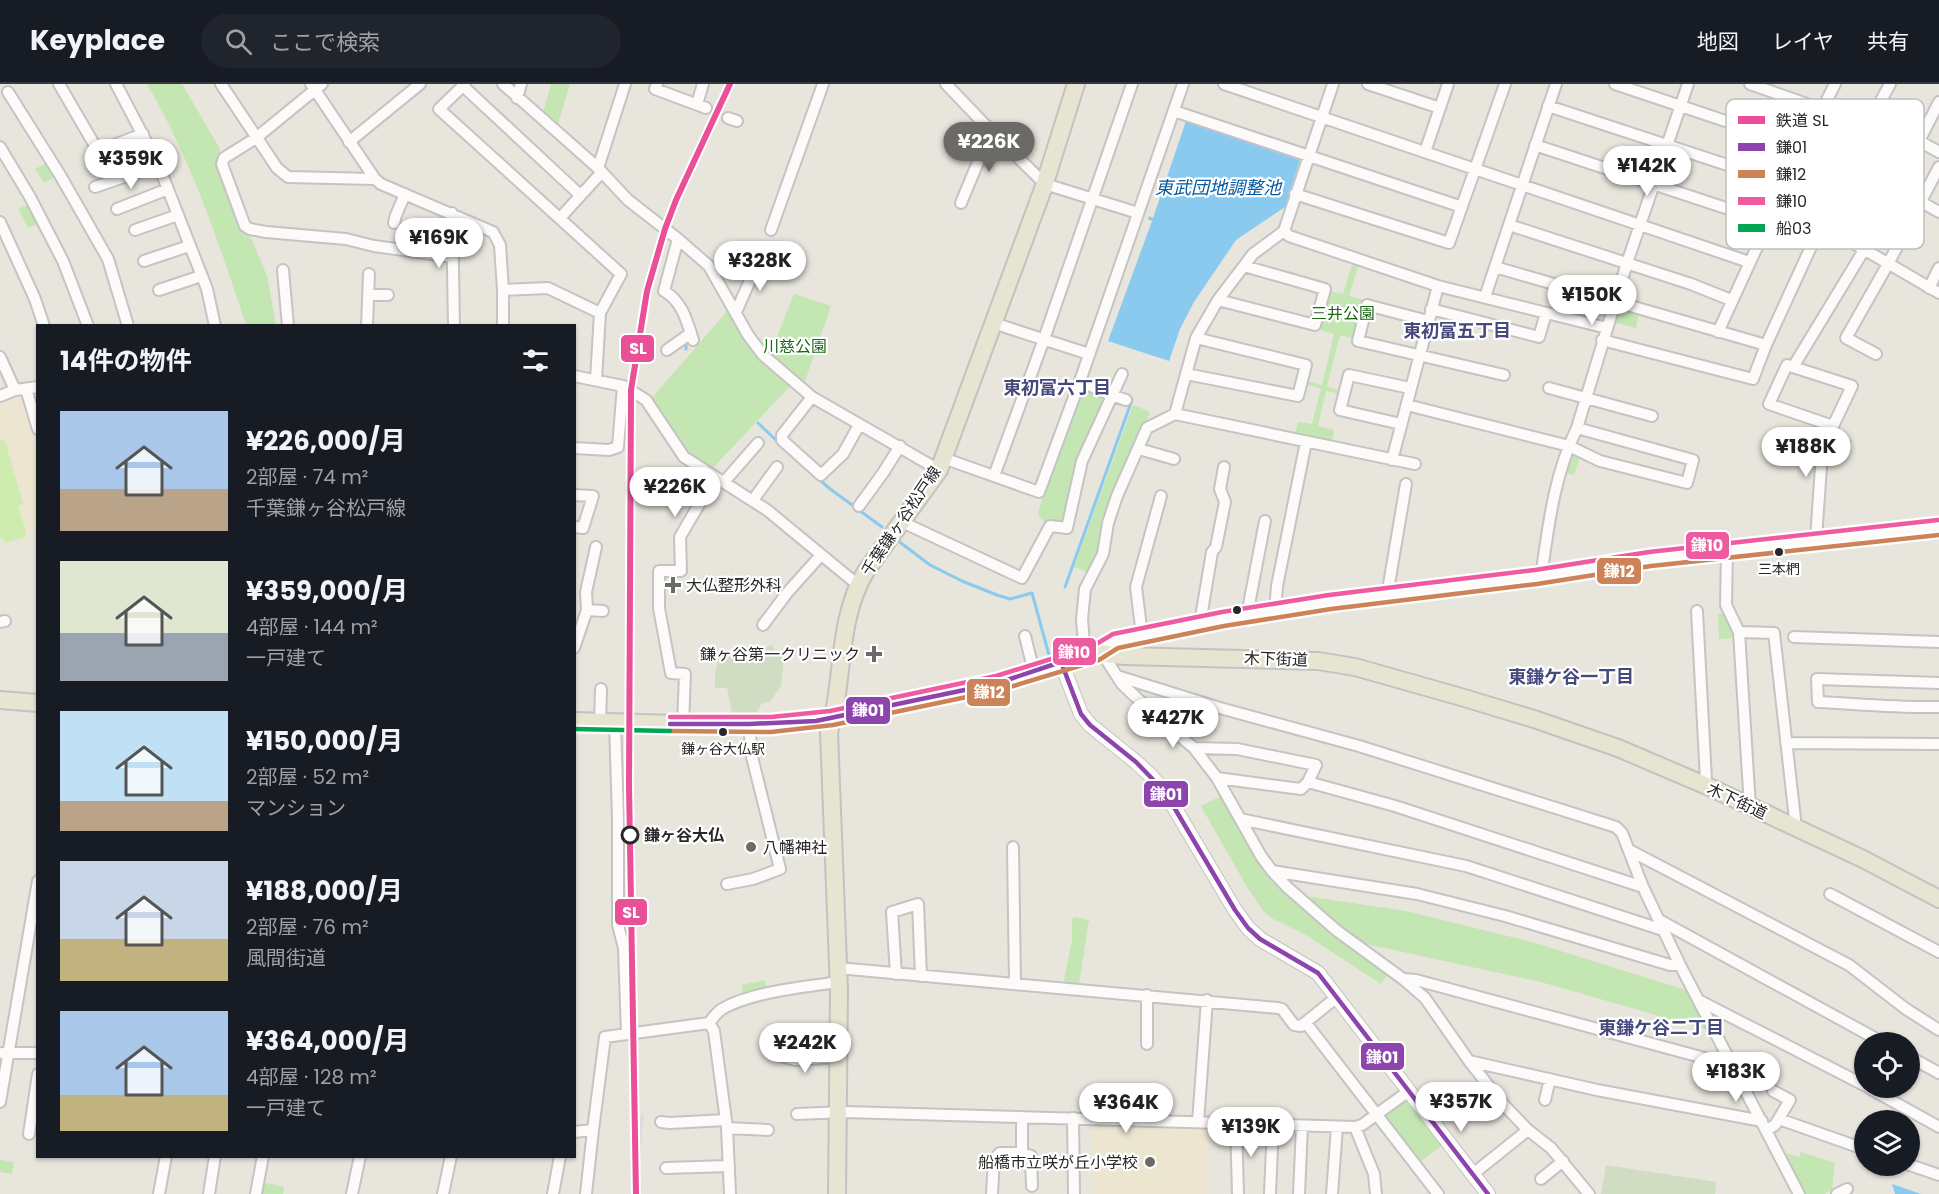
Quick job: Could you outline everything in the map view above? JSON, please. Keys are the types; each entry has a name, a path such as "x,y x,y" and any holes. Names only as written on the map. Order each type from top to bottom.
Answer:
{"main road":[{"name":"千葉鎌ヶ谷松戸線","path":"837,1194 839,1057 829,733 847,618 858,585 941,464 1044,184 1076,84"},
{"name":"木下街道","path":"576,721 684,724 805,722 998,683 1060,662 1094,654 1318,661 1355,667 1461,696 1618,748 1863,859 1939,899"},
{"path":"0,700 36,703"}],"street":[{"path":"59,84 98,151 142,134"},
{"path":"116,84 159,165 207,290 214,324"},
{"path":"221,84 277,168 288,177 375,179"},
{"path":"350,142 420,84"},
{"path":"503,84 600,170 628,200 709,266 748,335 763,355 812,397 859,425 941,464 994,476 1039,492 1183,84"},
{"path":"517,98 521,84"},
{"path":"560,218 600,170 625,84"},
{"path":"657,84 655,89 702,106 703,84"},
{"path":"771,230 822,84"},
{"path":"946,84 1044,184 1138,213"},
{"path":"994,476 1132,84"},
{"path":"1224,84 1240,87 1749,262"},
{"path":"1175,414 1196,338 1218,300 1253,254 1284,231 1333,84"},
{"path":"1368,84 1440,108"},
{"path":"1425,152 1448,84"},
{"path":"1295,194 1449,243 1504,84"},
{"path":"1485,297 1556,84"},
{"path":"1615,84 1726,121"},
{"path":"1542,575 1548,526 1558,478 1577,428 1614,302 1688,84"},
{"path":"1750,84 1791,99"},
{"path":"1827,99 1835,84"},
{"path":"1882,99 1890,84"},
{"path":"580,195 464,85 440,109 621,274 600,313 596,380"},
{"path":"453,257 374,246 346,239 247,230 222,164 224,158 256,138 316,86 350,142 375,179 381,184 493,232 500,245 503,324"},
{"path":"8,92 60,175 108,259 127,324"},
{"path":"1924,131 1939,102"},
{"path":"1548,106 1726,164"},
{"path":"1174,111 1462,207"},
{"path":"961,203 991,131"},
{"path":"1924,144 1939,152"},
{"path":"1535,145 1726,208"},
{"path":"0,147 30,197 63,261 87,324"},
{"path":"95,187 159,165"},
{"path":"1924,196 1939,167"},
{"path":"117,209 168,189"},
{"path":"394,223 405,194"},
{"path":"1924,204 1939,212"},
{"path":"452,213 454,324"},
{"path":"135,230 178,215"},
{"path":"0,222 35,299 43,324"},
{"path":"1509,225 1731,300"},
{"path":"1284,231 1289,236 1438,286 1607,328"},
{"path":"667,350 692,337 681,309 671,295 664,291 678,239"},
{"path":"144,261 189,246"},
{"path":"1718,332 1755,249"},
{"path":"1602,340 1753,379 1810,249"},
{"path":"1876,354 1846,338 1896,249"},
{"path":"1794,367 1864,250 1934,290 1939,268"},
{"path":"736,312 759,260"},
{"path":"1218,300 1316,325 1325,289 1244,266"},
{"path":"1495,267 1766,345"},
{"path":"283,270 288,324"},
{"path":"368,324 369,274"},
{"path":"159,291 201,276"},
{"path":"1392,460 1438,286"},
{"path":"503,290 548,288 600,313"},
{"path":"369,295 387,295"},
{"path":"1428,321 1367,305 1358,341 1504,375"},
{"path":"1431,309 1539,337 1546,313"},
{"path":"993,323 1089,354"},
{"path":"1186,374 1298,396 1306,365 1196,338"},
{"path":"0,357 26,389 36,422"},
{"path":"1816,539 1822,452 1851,387 1787,365 1769,404 1833,426"},
{"path":"895,531 1022,578 1050,526 1067,528 1082,461 1122,374"},
{"path":"1401,424 1340,410 1349,375 1410,388"},
{"path":"576,376 622,386 646,400 684,457 753,500 858,585"},
{"path":"1080,381 1126,399"},
{"path":"576,448 609,450 618,447 622,386"},
{"path":"1548,388 1652,416"},
{"path":"0,396 26,389"},
{"path":"812,397 782,435 782,440 821,475 843,454 859,425"},
{"path":"1407,405 1569,446 1600,461 1687,483 1693,460 1577,428"},
{"path":"1415,464 1175,414 1147,428 1117,496 1108,523 1103,554 1084,589 1082,619 1094,654 1159,719 1194,748 1217,778 1261,856 1272,871 1336,930 1425,999 1503,1104 1528,1130 1551,1148 1589,1194"},
{"path":"1275,611 1277,586 1306,442"},
{"path":"684,724 685,674 670,673 658,608 659,571 681,571 680,537 720,479 758,443"},
{"path":"859,506 900,446"},
{"path":"1138,449 1174,459"},
{"path":"753,500 777,467"},
{"path":"1200,623 1212,552 1216,547 1225,502 1220,489 1224,467"},
{"path":"1387,596 1406,484"},
{"path":"576,495 593,496 583,528 576,526"},
{"path":"1142,635 1136,587 1161,496"},
{"path":"1247,615 1265,521"},
{"path":"1094,654 1115,641 1142,635 1330,602 1816,539 1939,527"},
{"path":"576,642 587,610 582,597 596,547"},
{"path":"1727,550 1726,605 1739,632 1750,807"},
{"path":"763,625 787,593 821,555"},
{"path":"587,610 603,611"},
{"path":"1697,612 1706,780 1702,785"},
{"path":"1739,632 1774,633 1796,828"},
{"path":"1025,636 1034,672"},
{"path":"1794,637 1939,642"},
{"path":"1060,662 1081,714 1090,725 1150,775 1165,792 1248,928 1260,939 1318,973 1488,1194"},
{"path":"1117,676 1220,708 1359,746 1616,827 1622,833 1643,887 1680,965 1799,1194"},
{"path":"1939,683 1817,679 1818,702 1909,708 1939,707"},
{"path":"601,689 618,818 618,925 624,948 627,1033"},
{"path":"727,884 753,879 780,869 752,757 749,724"},
{"path":"1786,742 1939,744"},
{"path":"1194,748 1237,749 1316,765 1308,782 1301,789 1217,778"},
{"path":"1308,782 1395,806 1643,887"},
{"path":"1240,819 1466,866 1661,925 1863,1032"},
{"path":"1013,847 1015,984"},
{"path":"1629,850 1849,965 1906,1009 1939,1030"},
{"path":"1272,871 1417,894 1680,965"},
{"path":"1830,894 1939,952"},
{"path":"0,1102 4,1053 36,900"},
{"path":"896,974 892,912 918,904 921,976"},
{"path":"586,1194 605,1036 709,1023 717,1013 734,1003 835,976 896,974 1207,1000 1282,1009 1294,1025 1301,1026 1337,997"},
{"path":"1402,979 1416,980 1723,1063 1731,1063"},
{"path":"1147,995 1147,1044"},
{"path":"1698,999 1854,1080"},
{"path":"1198,1122 1207,1000"},
{"path":"709,1023 714,1031 726,1124 730,1194"},
{"path":"1306,1023 1438,1194"},
{"path":"4,1053 36,1053"},
{"path":"775,1054 795,1060 839,1057"},
{"path":"1469,1061 1764,1125 1775,1125 1790,1100 1773,1091"},
{"path":"1920,1063 1939,1074"},
{"path":"1545,1100 1550,1079"},
{"path":"29,1134 36,1087"},
{"path":"796,1114 838,1112 1354,1127 1362,1125 1409,1091"},
{"path":"1887,1098 1939,1127"},
{"path":"1022,1117 1022,1153"},
{"path":"1073,1118 1074,1194"},
{"path":"1779,1119 1854,1145"},
{"path":"661,1122 726,1124 768,1130"},
{"path":"1236,1124 1238,1194"},
{"path":"1270,1192 1273,1125"},
{"path":"1299,1194 1302,1126"},
{"path":"1332,1194 1337,1127"},
{"path":"1354,1127 1374,1174 1376,1194"},
{"path":"576,1132 593,1130"},
{"path":"1473,1174 1528,1130"},
{"path":"992,1194 994,1159 1000,1153 1022,1153 1031,1156 1032,1186"},
{"path":"159,1194 166,1158"},
{"path":"209,1194 215,1158"},
{"path":"256,1194 263,1158"},
{"path":"352,1194 360,1158"},
{"path":"443,1194 450,1158"},
{"path":"553,1194 560,1158"},
{"path":"1541,1179 1563,1161"},
{"path":"666,1168 729,1166"},
{"path":"1920,1168 1939,1175"},
{"path":"1837,1194 1847,1189"}],"shaded area":[{"path":"16,397 28,403 36,429 36,531 29,533 27,539 5,545 0,539 0,402"},
{"name":"船橋市立咲が丘小学校","path":"1092,1125 1208,1129 1207,1194 1093,1194"}],"green space":[{"path":"147,84 182,84 220,149 217,164 238,221 252,240 267,276 276,324 246,324 191,172"},
{"path":"551,84 570,84 557,127 542,117"},
{"path":"47,163 56,176 44,183 35,169"},
{"path":"29,204 39,223 28,228 18,209"},
{"name":"三井公園","path":"1352,265 1358,267 1349,296 1364,300 1355,339 1340,335 1327,386 1341,391 1340,394 1326,391 1318,426 1334,430 1332,441 1295,434 1298,422 1312,424 1321,389 1306,384 1307,381 1322,385 1334,334 1320,330 1330,291 1343,294"},
{"name":"川慈公園","path":"794,294 831,306 805,381 801,383 769,357"},
{"path":"730,308 793,383 710,471 687,455 650,400"},
{"path":"1620,309 1639,314 1636,328 1613,322"},
{"path":"1085,388 1104,396 1105,400 1063,525 1043,521 1038,514 1042,498 1081,390"},
{"path":"1133,405 1150,412 1091,573 1074,567"},
{"path":"1835,434 1852,440 1849,450 1831,443"},
{"path":"0,439 5,441 23,504 18,506 26,531 25,537 6,543 0,536"},
{"path":"1570,454 1580,456 1574,475 1562,472"},
{"path":"1718,614 1726,614 1735,638 1719,639"},
{"path":"771,645 784,659 781,686 770,702 762,703 756,714 732,714 727,688 715,688 718,659 760,650"},
{"path":"1223,795 1260,859 1389,973 1381,984 1306,935 1273,919 1264,912 1247,887 1201,806"},
{"path":"1299,895 1406,911 1532,942 1689,991 1708,1030 1541,982 1357,942"},
{"path":"1076,917 1089,920 1079,984 1065,983 1064,980 1072,940 1072,919"},
{"path":"765,980 767,990 742,996 742,985"},
{"path":"1405,1097 1444,1144 1418,1164 1383,1114"},
{"path":"1781,1152 1799,1157 1801,1152 1835,1163 1832,1190 1824,1194 1804,1194"},
{"path":"0,1160 14,1162 12,1174 0,1172"},
{"path":"1606,1165 1716,1182 1715,1194 1601,1194"},
{"path":"262,1182 284,1187 283,1194 260,1194"}],"water":[{"name":"東武団地調整池","path":"1186,121 1300,160 1285,207 1236,240 1194,302 1180,329 1169,361 1108,341 1152,221 1148,219 1149,216 1153,218"},
{"path":"1892,1184 1921,1194 1895,1194"}],"waterway":[{"path":"686,340 686,349"},
{"path":"1065,587 1132,400"},
{"path":"758,423 778,442"},
{"path":"789,453 829,488 882,527"},
{"path":"897,540 930,565 997,595 1010,599 1032,593 1049,655"}],"railway":[{"path":"636,1192 642,1115"}],"rail line":[{"name":"SL","path":"636,1194 629,786 631,390 647,291 665,229 676,200 730,84"}],"transit line":[{"name":"鎌10","path":"670,717 771,717 830,711 996,676 1093,646 1113,634 1222,612 1329,595 1535,570 1649,552 1938,520"},
{"name":"鎌12","path":"670,731 771,732 833,725 1000,690 1099,660 1118,648 1224,626 1331,609 1537,584 1651,566 1939,535"},
{"name":"鎌01","path":"1061,662 1081,714 1090,725 1136,762 1165,792 1248,928 1260,939 1318,973 1488,1194"},
{"name":"鎌01","path":"670,724 816,721 998,683 1061,662"},
{"name":"船03","path":"576,729 670,731"}],"place":[{"name":"三本椚","path":"1779,552"},
{"name":"大仏整形外科","path":"673,585"},
{"name":"鎌ヶ谷第一クリニック","path":"874,654"},
{"name":"鎌ヶ谷大仏駅","path":"723,732"},
{"name":"鎌ヶ谷大仏","path":"630,835"},
{"name":"八幡神社","path":"751,847"},
{"name":"船橋市立咲が丘小学校","path":"1150,1162"}],"district":[{"name":"東初富五丁目","path":"1457,330"},
{"name":"東初富六丁目","path":"1057,387"},
{"name":"東鎌ケ谷一丁目","path":"1571,676"},
{"name":"東鎌ケ谷二丁目","path":"1661,1027"}]}
